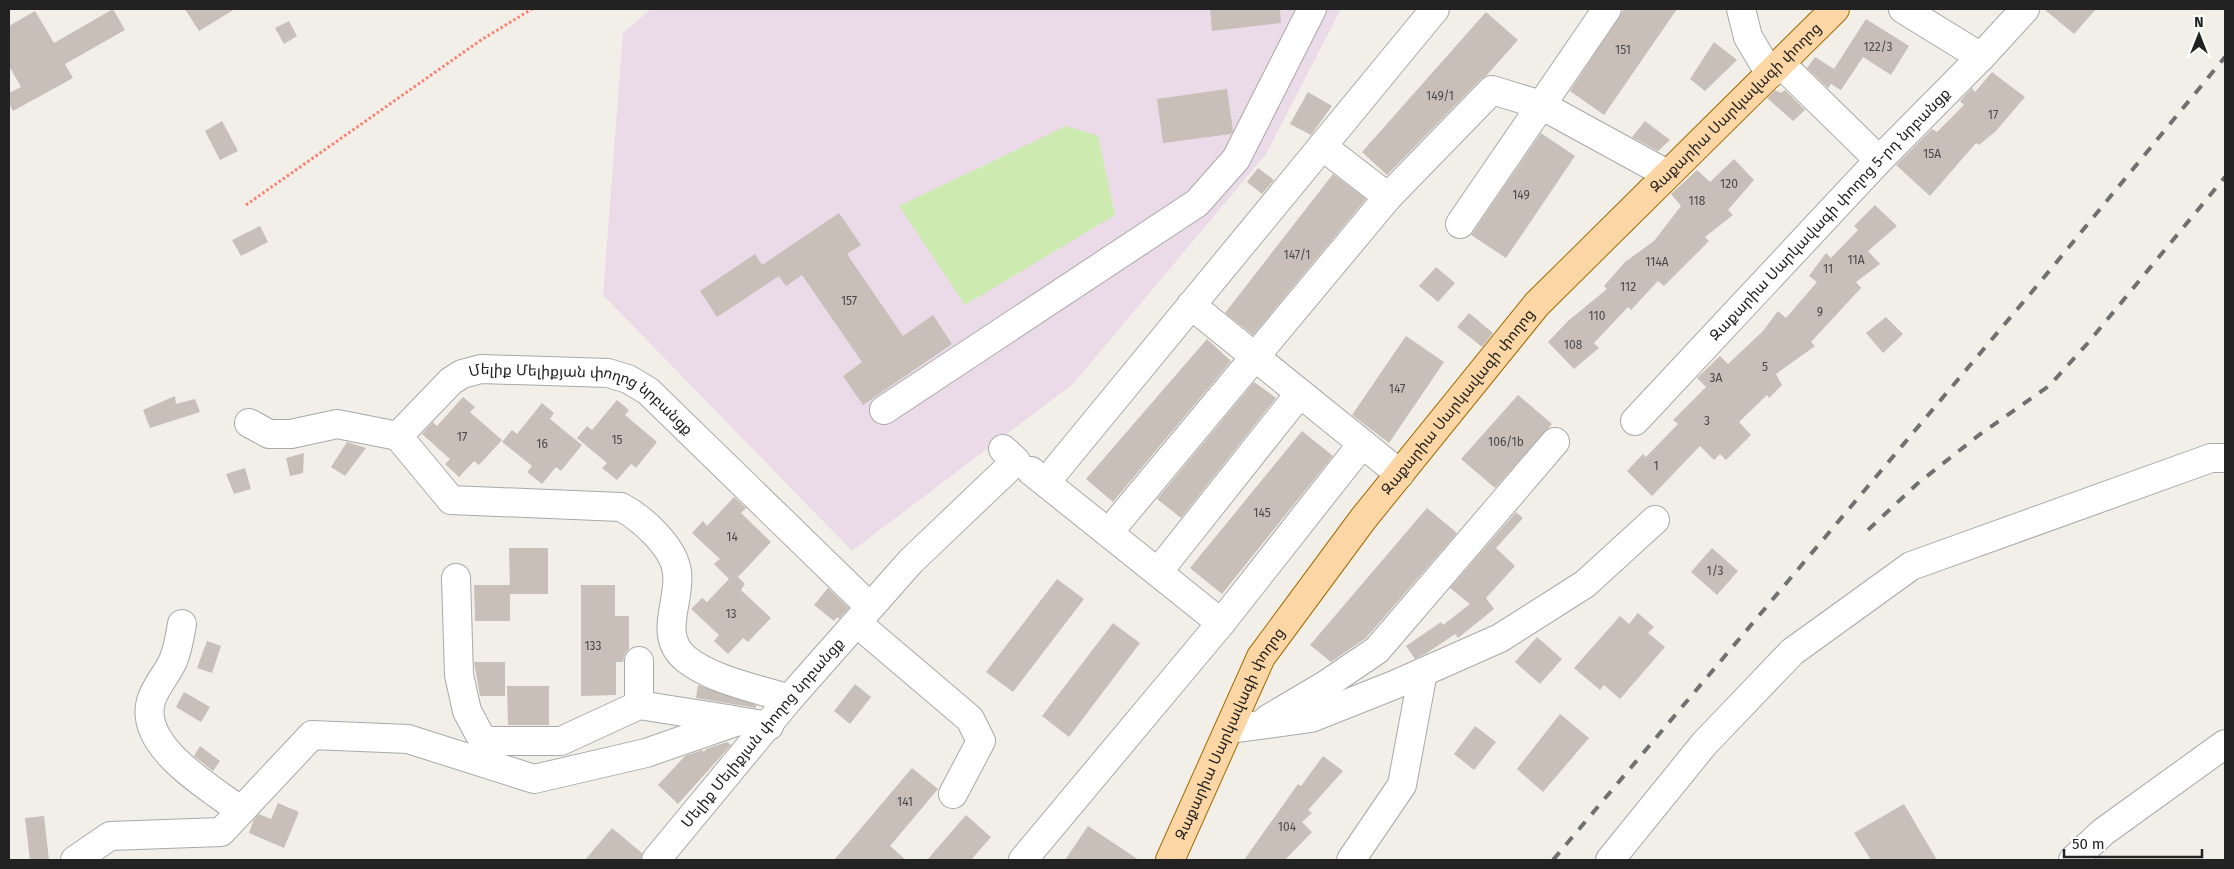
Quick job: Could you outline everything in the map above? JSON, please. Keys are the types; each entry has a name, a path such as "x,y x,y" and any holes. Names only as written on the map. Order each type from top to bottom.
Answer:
{"main road":[{"name":"Զաքարիա Սարկավագի փողոց","path":"1170,860 1261,658 1363,519 1537,304 1835,9"}],"street":[{"path":"884,410 1197,203 1236,159 1312,9"},
{"path":"1221,623 1046,482 1435,9"},
{"path":"1460,224 1607,9"},
{"path":"1741,9 1748,38 1776,69 1879,160"},
{"path":"1903,9 1982,57"},
{"name":"Զաքարիա Սարկավագի փողոց 5-րդ նրբանցք","path":"1635,421 1879,160 1982,57 2025,9"},
{"path":"1109,532 1388,197 1492,90 1541,105 1667,174"},
{"path":"1322,146 1388,197"},
{"path":"1191,305 1400,474"},
{"name":"Մելիք Մելիքյան փողոց նրբանցք","path":"398,436 451,381 462,374 482,369 608,372 628,379 648,391 864,615"},
{"path":"1158,572 1300,393"},
{"path":"248,423 269,434 291,434 336,424 398,436 450,500 621,507 633,513 667,547 673,556 678,573 671,637 675,646 685,658 708,673 789,699"},
{"path":"1258,725 1327,684 1377,650 1555,442"},
{"path":"1022,860 1221,623 1362,444"},
{"name":"Մելիք Մելիքյան փողոց նրբանցք","path":"656,860 769,726 789,699 1010,455 1046,482"},
{"path":"1610,860 1704,744 1792,652 1911,566 2211,458 2225,458"},
{"path":"1230,729 1311,718 1500,638 1585,584 1655,520"},
{"path":"456,578 459,675 467,711 483,741 561,741 640,705 769,726"},
{"path":"864,615 970,719 981,741 953,794"},
{"path":"182,624 173,661 151,700 149,718 152,727 170,757 241,811"},
{"path":"640,660 640,705"},
{"path":"1351,860 1402,785 1423,672"},
{"path":"75,860 110,836 221,832 312,735 408,739 534,779 646,753 738,721"},
{"path":"2073,860 2103,832 2225,744"}],"path":[{"path":"246,205 481,40 532,9"}],"shaded area":[{"path":"651,9 1341,9 1266,154 1073,384 852,551 603,295 623,33"}],"green space":[{"path":"1066,126 1098,136 1115,215 965,305 899,206"}],"building":[{"path":"113,9 125,30 65,64 73,78 13,111 9,103 9,93 21,87 9,66 9,26 35,11 54,43"},
{"path":"185,9 235,9 199,31"},
{"path":"1210,9 1280,9 1281,23 1212,31"},
{"path":"1624,9 1677,9 1604,115 1570,91"},
{"path":"2044,9 2096,9 2074,34"},
{"path":"1486,12 1518,40 1486,76 1387,175 1362,152"},
{"path":"1866,19 1909,46 1891,75 1863,57 1841,90 1831,84 1828,88 1807,68 1815,57 1834,69"},
{"path":"289,21 297,36 284,44 275,28"},
{"path":"1714,42 1737,60 1705,91 1690,79"},
{"path":"1992,72 2025,97 1996,131 1979,145 1976,143 1930,196 1896,165 1932,129 1937,132 1964,105 1960,101 1972,88 1975,92"},
{"path":"1227,89 1233,131 1231,134 1163,143 1157,99"},
{"path":"1775,90 1781,93 1785,90 1805,110 1793,121 1767,98"},
{"path":"1308,92 1332,106 1311,135 1290,124"},
{"path":"222,121 238,151 220,160 205,131"},
{"path":"1645,121 1670,140 1658,151 1632,137"},
{"path":"1541,133 1575,156 1506,258 1471,235"},
{"path":"1734,159 1754,180 1728,210 1733,215 1705,237 1709,241 1664,286 1658,281 1631,310 1628,307 1594,343 1599,348 1574,369 1548,342 1568,321 1607,289 1604,286 1625,262 1654,241 1681,206 1671,194 1697,170 1710,182"},
{"path":"1258,168 1274,180 1262,194 1247,182"},
{"path":"1333,174 1366,199 1253,335 1225,313"},
{"path":"1875,205 1897,226 1868,251 1880,264 1856,282 1861,288 1811,342 1815,346 1776,374 1782,385 1769,398 1767,395 1739,422 1751,435 1726,460 1720,454 1714,460 1700,446 1652,496 1627,471 1643,454 1646,457 1678,424 1673,420 1706,387 1697,378 1720,356 1728,364 1763,331 1778,311 1786,318 1817,282 1809,276 1826,253 1831,258 1858,230 1854,226"},
{"path":"839,213 861,245 847,254 903,336 933,315 952,344 863,405 843,376 862,362 802,275 786,286 779,276 717,317 700,291 755,254 762,265"},
{"path":"260,226 268,242 241,256 232,240"},
{"path":"1436,267 1455,283 1438,302 1419,286"},
{"path":"1469,313 1493,333 1482,347 1457,327"},
{"path":"1886,317 1903,334 1883,353 1866,333"},
{"path":"1406,336 1444,362 1389,443 1352,415"},
{"path":"1207,339 1231,361 1113,502 1086,479"},
{"path":"1254,382 1276,398 1181,518 1157,499"},
{"path":"1518,395 1552,424 1495,488 1461,459"},
{"path":"175,396 176,404 195,399 200,412 150,428 143,410"},
{"path":"463,397 475,407 470,412 502,440 479,465 474,461 459,477 445,464 450,459 422,434 433,422 437,426"},
{"path":"617,400 629,410 625,415 657,442 636,468 631,464 617,480 602,468 607,463 577,438 587,426 592,430"},
{"path":"542,403 554,413 550,419 582,445 561,471 556,467 542,484 527,472 532,466 502,442 512,430 517,434"},
{"path":"1302,431 1333,456 1222,594 1190,568"},
{"path":"347,442 366,448 345,476 331,467"},
{"path":"304,453 303,473 290,476 286,458"},
{"path":"245,468 251,489 234,494 226,474"},
{"path":"734,497 746,508 741,513 771,542 738,577 745,584 741,590 771,618 748,642 743,638 728,654 714,641 719,635 691,609 702,598 707,602 729,579 714,564 720,559 692,533 703,521 707,526"},
{"path":"1427,508 1457,533 1366,638 1331,662 1310,645"},
{"path":"1516,512 1523,518 1496,548 1515,566 1486,598 1494,609 1458,638 1455,634 1415,659 1406,646 1441,622 1443,625 1470,604 1450,588"},
{"path":"509,548 548,548 548,594 510,594"},
{"path":"1712,548 1738,571 1717,595 1691,572"},
{"path":"1057,579 1084,599 1013,692 986,672"},
{"path":"474,585 510,585 510,621 475,621"},
{"path":"581,585 615,585 615,616 629,616 629,649 625,654 623,662 616,662 616,695 581,696"},
{"path":"828,588 849,608 839,619 837,617 834,621 814,605"},
{"path":"1638,613 1654,627 1648,633 1665,647 1620,699 1604,685 1600,690 1574,668 1620,616 1629,624"},
{"path":"1113,623 1140,643 1069,737 1042,716"},
{"path":"1537,637 1562,659 1540,684 1515,662"},
{"path":"207,641 221,646 212,673 197,668"},
{"path":"474,662 505,662 505,696 480,696"},
{"path":"855,684 871,697 850,724 834,711"},
{"path":"698,685 756,705 756,708 696,698"},
{"path":"507,686 549,686 549,725 508,725"},
{"path":"184,692 210,707 201,722 176,707"},
{"path":"1560,714 1589,738 1543,792 1517,769"},
{"path":"1475,726 1496,742 1474,770 1454,754"},
{"path":"727,742 731,745 678,804 658,785 685,756 702,750 704,752 706,749"},
{"path":"200,746 220,761 213,771 194,756"},
{"path":"1323,756 1343,771 1308,810 1312,813 1302,822 1312,832 1285,860 1244,860 1298,784 1301,786"},
{"path":"912,768 938,789 890,846 906,860 834,860"},
{"path":"278,803 299,812 284,848 249,833 254,819 259,814 271,819"},
{"path":"1904,804 1937,860 1871,860 1854,833"},
{"path":"966,815 991,837 971,860 927,860"},
{"path":"44,816 49,860 30,860 25,818"},
{"path":"1088,826 1139,860 1065,860"},
{"path":"612,828 642,853 641,860 585,860"}],"railway":[{"path":"1553,860 2041,281 2225,57"},
{"path":"1868,530 1917,484 1979,435 2049,386 2087,344 2225,177"}]}
